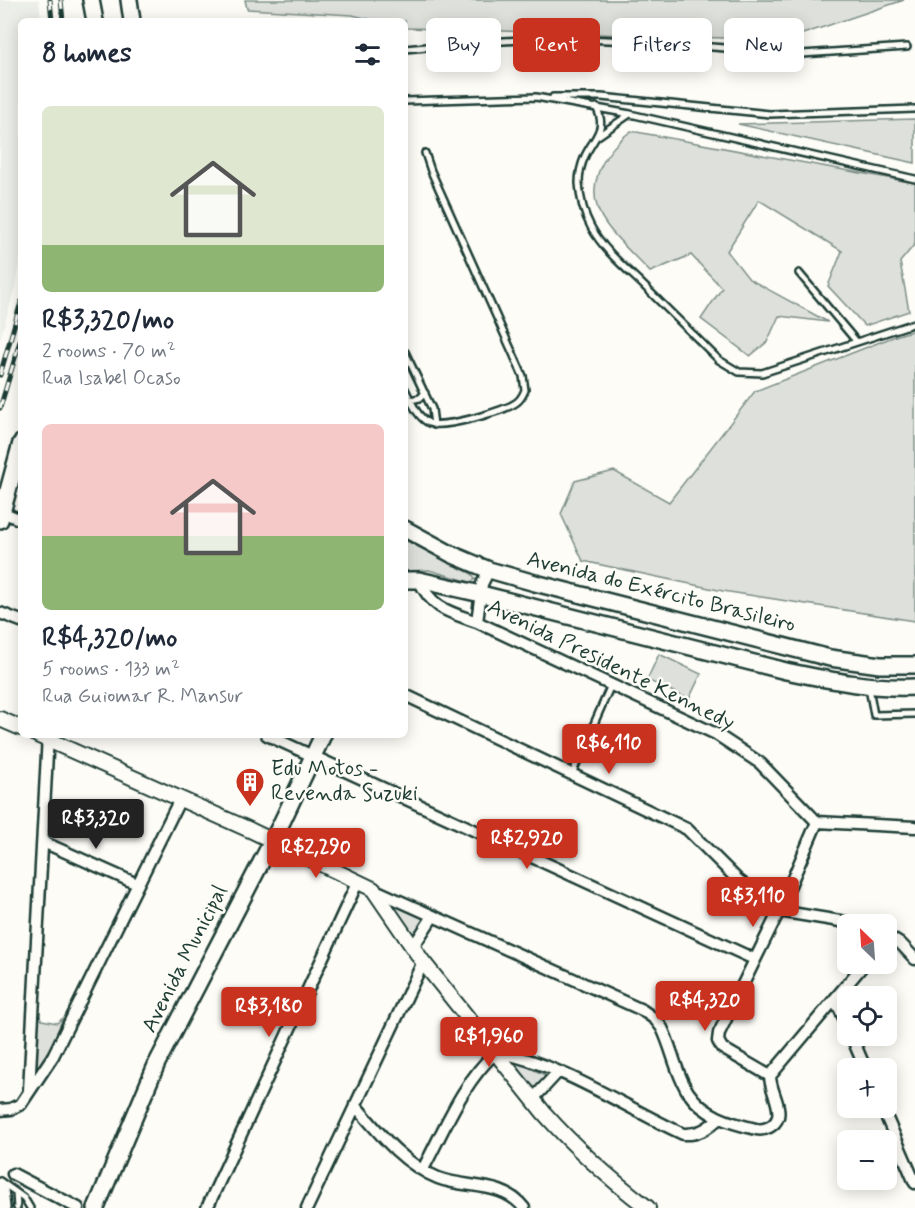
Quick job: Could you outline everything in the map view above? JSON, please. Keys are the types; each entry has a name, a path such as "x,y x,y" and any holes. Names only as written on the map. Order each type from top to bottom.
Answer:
{"main road":[{"path":"91,0 94,18"},
{"path":"129,0 132,18"},
{"path":"1,516 18,459"},
{"name":"Avenida do Exército Brasileiro","path":"408,531 451,554 489,570 830,658 880,665 915,665"},
{"name":"Avenida do Exército Brasileiro","path":"412,580 481,594 786,671 868,686 915,687"},
{"path":"0,719 18,727"},
{"path":"49,738 373,889 423,962 563,1134 605,1175 648,1208"},
{"name":"Avenida Municipal","path":"96,1208 157,1063 272,842 321,738"},
{"path":"0,1189 2,1208"}],"street":[{"path":"1,516 18,519"},
{"path":"477,622 482,584 489,570"},
{"name":"Avenida Presidente Kennedy","path":"412,580 442,609 477,622 716,734 760,763 817,822"},
{"path":"0,613 18,620"},
{"path":"408,696 687,829 738,880 778,911 837,921"},
{"path":"29,1093 43,842 45,738"},
{"path":"273,738 754,959"},
{"path":"0,1110 17,1107 46,1067 180,798"},
{"path":"770,1076 723,1048 718,1041 719,1033 778,911 817,822 915,827"},
{"path":"43,842 137,884"},
{"path":"207,1208 358,881"},
{"path":"373,889 642,1010 655,1019 662,1028 688,1093 718,1119 760,1130 773,1124 779,1114 770,1085 770,1076 856,974"},
{"path":"413,947 434,916"},
{"path":"897,942 915,959"},
{"path":"307,1208 423,962"},
{"path":"835,999 837,1003"},
{"path":"423,1169 469,1084 483,1064 496,1052 532,1061 558,1072 683,1134 693,1135 706,1130 718,1119"},
{"path":"31,1062 32,1068 37,1070 46,1067"},
{"path":"534,1099 558,1072"},
{"path":"355,1105 391,1146 423,1169 438,1178 503,1192 524,1208"},
{"path":"887,1118 915,1183"},
{"path":"13,1174 78,1208"}],"lane":[{"path":"408,49 555,38 634,41 802,54 907,47"},
{"path":"536,97 630,114 915,179"},
{"path":"408,101 601,97 770,114 915,109"},
{"path":"596,107 602,122 597,137 584,157 579,181 582,206 593,230 612,255 719,360 739,372 762,373 915,323"},
{"path":"597,137 630,114"},
{"path":"408,394 421,417 427,422 450,424 516,403 522,396 525,384 524,376 431,171 425,153"},
{"path":"799,273 856,341"},
{"path":"408,358 432,409 434,424"},
{"path":"411,400 420,398 425,393"},
{"path":"572,774 611,685"},
{"path":"868,686 874,715 915,714"},
{"path":"0,1181 24,1198 30,1208"},
{"path":"16,1193 17,1208"}],"shaded area":[{"path":"0,0 39,0 41,18 18,18 18,274 0,340"},
{"path":"245,0 904,0 804,34 804,18 724,18 724,38 712,38 712,18 612,18 612,35 600,34 600,18 513,18 513,31 501,31 501,18 426,18 426,29 408,28 408,18 364,18 352,15 247,9"},
{"path":"915,119 915,163 738,124"},
{"path":"631,131 915,183 915,244 900,262 909,311 865,326 828,286 842,251 759,200 727,251 749,279 828,322 779,316 767,342 750,356 701,319 722,288 691,255 650,272 616,237 599,211 595,198 598,173 611,150"},
{"path":"915,330 915,621 723,591 583,561 561,514 575,481 614,471 669,502 755,391"},
{"path":"408,542 472,574 476,579 470,582 429,570 408,571"},
{"path":"659,654 701,674 689,699 647,680"},
{"path":"392,901 423,917 425,922 418,934 412,934 388,904"},
{"path":"38,1013 42,1020 57,1023 63,1018 43,1066 35,1065"},
{"path":"517,1062 545,1075 544,1084 535,1091 533,1090 515,1065"}],"railway":[{"path":"50,0 52,18"},
{"path":"61,0 63,18"},
{"path":"0,375 18,312"},
{"path":"0,408 18,348"}],"place":[{"name":"Edu Motos - Revenda Suzuki","path":"250,808"}]}
